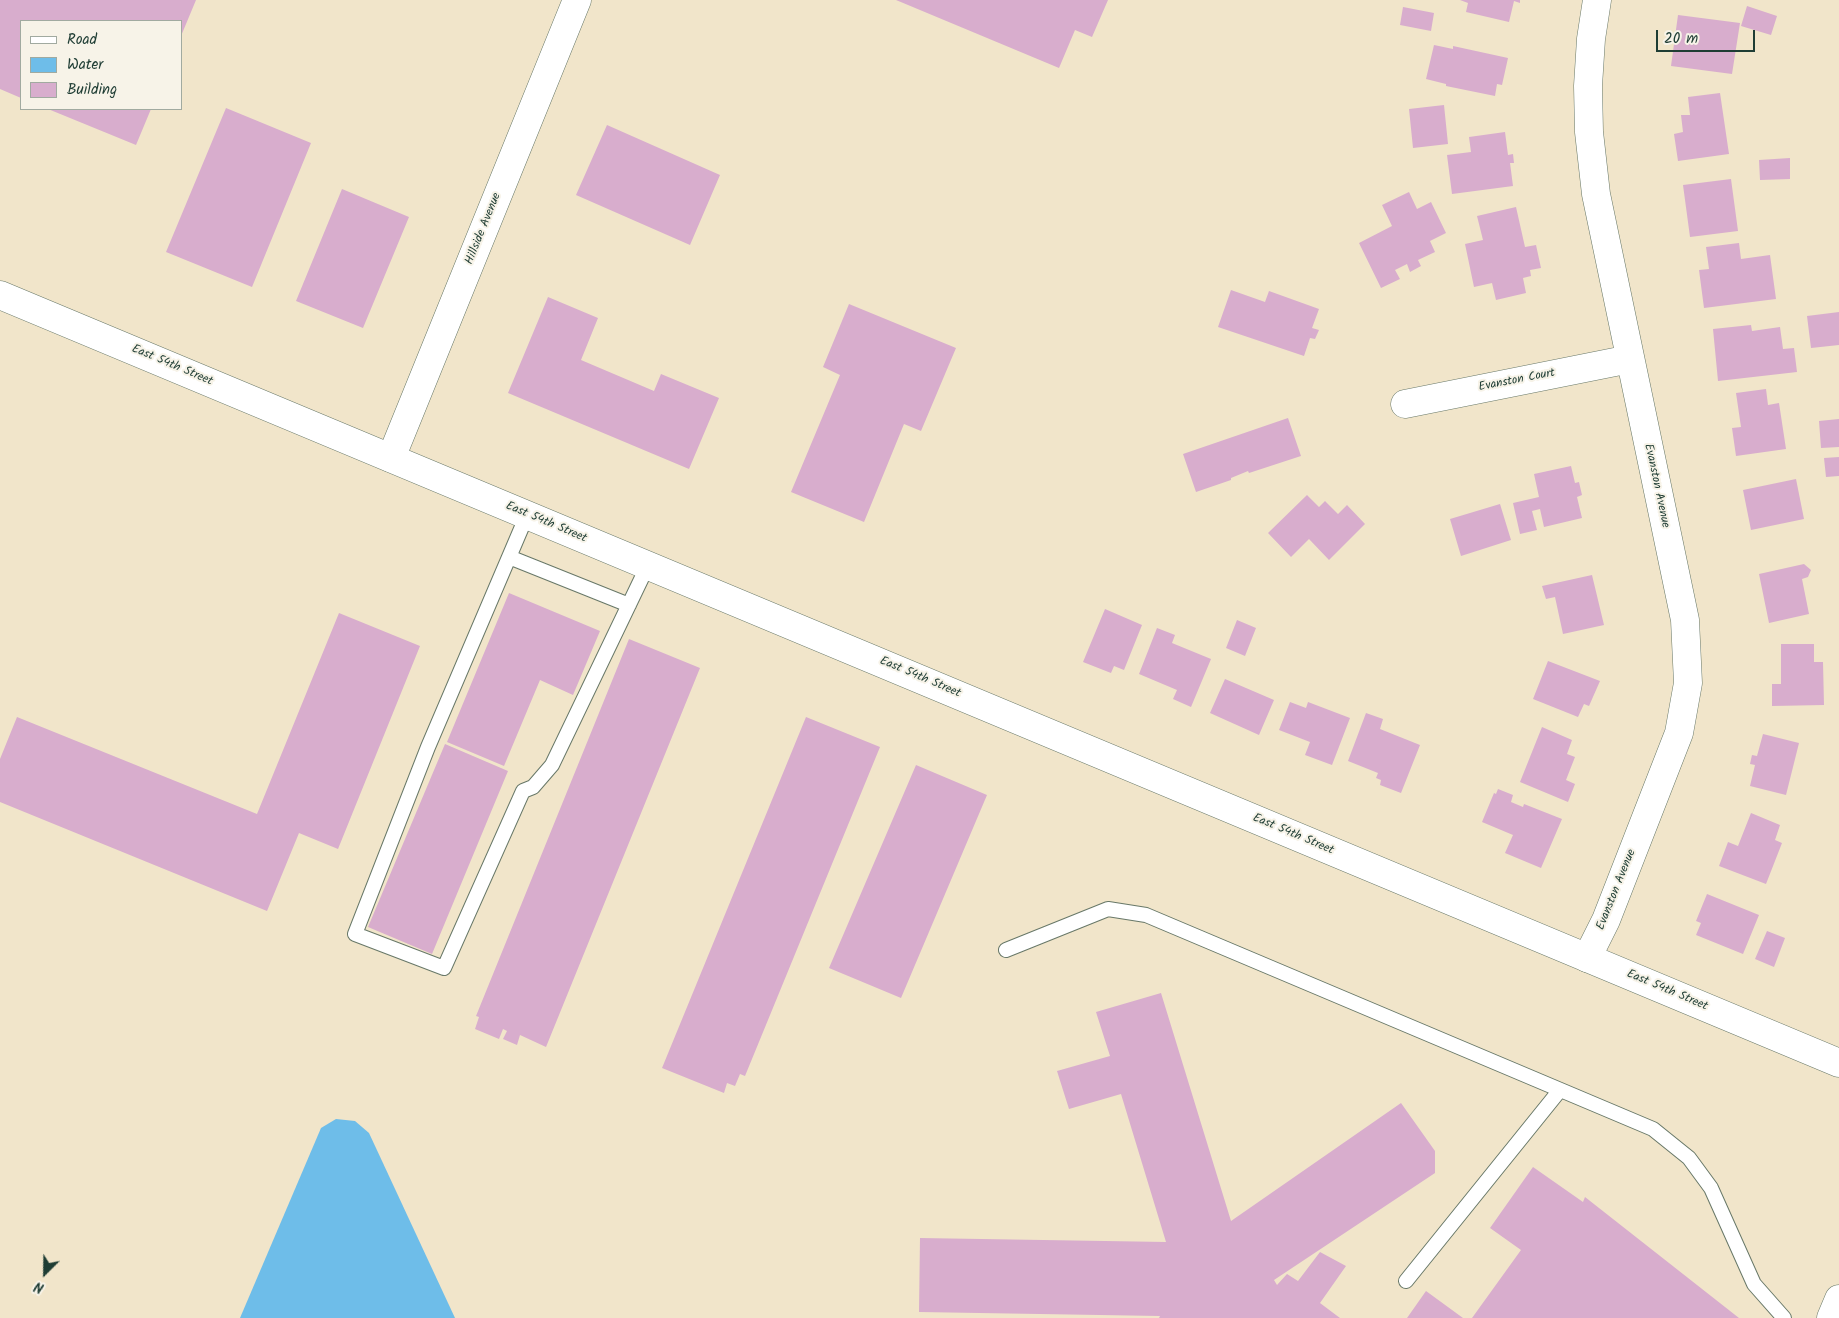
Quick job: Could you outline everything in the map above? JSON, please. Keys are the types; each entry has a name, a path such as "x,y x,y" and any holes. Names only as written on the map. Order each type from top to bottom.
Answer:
{"street":[{"name":"Hillside Avenue","path":"391,458 577,0"},
{"name":"Evanston Avenue","path":"1587,958 1606,920 1679,733 1688,683 1685,620 1596,194 1589,132 1588,86 1589,62 1597,0"},
{"name":"East 54th Street","path":"0,295 1839,1063"},
{"name":"Evanston Court","path":"1405,404 1630,359"},
{"path":"1831,1318 1839,1299"}],"lane":[{"path":"527,515 428,747 355,934 444,968 522,791 533,787 552,765 648,565"},
{"path":"509,557 628,605"},
{"path":"1006,950 1108,909 1146,915 1653,1129 1690,1158 1711,1188 1754,1284 1784,1318"},
{"path":"1406,1281 1560,1090"}],"water":[{"path":"336,1119 355,1121 369,1133 455,1318 240,1318 321,1128"}],"building":[{"path":"0,0 196,0 182,34 182,20 20,20 20,98 0,89"},
{"path":"896,0 1108,0 1092,37 1075,30 1059,68"},
{"path":"1460,0 1520,0 1520,3 1514,1 1509,22 1466,12 1468,3"},
{"path":"1747,6 1777,16 1771,35 1741,26"},
{"path":"1403,7 1434,13 1431,31 1400,25"},
{"path":"1678,15 1740,23 1732,74 1671,66"},
{"path":"1434,45 1453,49 1453,46 1508,58 1502,85 1497,84 1495,96 1446,86 1446,84 1426,79"},
{"path":"1720,93 1729,154 1678,161 1674,134 1683,132 1681,115 1690,115 1688,97"},
{"path":"1444,105 1448,144 1413,148 1409,109"},
{"path":"226,108 311,143 252,287 166,252"},
{"path":"50,110 151,110 136,145"},
{"path":"607,125 720,175 690,245 576,195"},
{"path":"1505,132 1508,155 1513,154 1514,163 1510,163 1513,186 1452,194 1447,155 1471,152 1469,137"},
{"path":"1790,158 1790,179 1760,180 1759,160"},
{"path":"1731,179 1738,231 1690,237 1683,185"},
{"path":"342,189 409,217 363,328 296,301"},
{"path":"1409,192 1417,209 1431,202 1446,233 1430,241 1435,252 1418,260 1421,266 1410,272 1407,264 1395,270 1400,279 1381,288 1359,243 1392,226 1382,205"},
{"path":"1516,207 1525,247 1536,245 1541,268 1530,270 1531,276 1523,278 1526,293 1496,300 1492,283 1474,287 1465,244 1483,240 1477,216"},
{"path":"1739,243 1741,259 1770,255 1776,299 1704,308 1699,270 1709,269 1706,247"},
{"path":"1231,290 1265,302 1269,291 1319,309 1312,328 1319,330 1315,339 1310,338 1304,356 1218,327"},
{"path":"548,297 598,318 581,360 654,391 661,374 719,398 689,469 508,393"},
{"path":"849,304 956,348 921,431 904,424 864,522 791,492 840,375 823,367"},
{"path":"1839,312 1839,345 1811,348 1807,316"},
{"path":"1751,325 1752,331 1780,327 1783,349 1794,348 1797,372 1718,381 1713,329"},
{"path":"1766,389 1768,405 1779,403 1786,449 1736,456 1732,428 1741,427 1736,393"},
{"path":"1288,418 1301,456 1249,473 1248,471 1231,478 1231,480 1196,492 1183,454"},
{"path":"1839,419 1839,447 1821,448 1819,421"},
{"path":"1839,457 1839,476 1826,477 1824,458"},
{"path":"1571,466 1575,483 1579,482 1582,495 1577,497 1582,518 1544,527 1540,509 1532,511 1537,530 1520,534 1513,503 1539,497 1534,474"},
{"path":"1796,479 1804,519 1751,530 1743,490"},
{"path":"1307,495 1319,507 1325,501 1338,514 1347,505 1365,524 1329,560 1309,539 1291,557 1268,533"},
{"path":"1500,504 1511,540 1461,556 1450,519"},
{"path":"1804,564 1811,570 1808,577 1802,579 1809,614 1769,623 1759,574"},
{"path":"1592,575 1604,625 1563,634 1555,597 1546,599 1542,586"},
{"path":"509,593 600,631 573,695 540,680 504,766 447,742"},
{"path":"1105,609 1142,625 1124,670 1114,666 1111,673 1083,662"},
{"path":"339,613 420,646 338,849 299,833 267,911 0,802 0,759 17,717 257,814"},
{"path":"1237,620 1256,628 1245,656 1226,648"},
{"path":"1157,628 1175,635 1172,643 1211,659 1191,707 1173,699 1177,690 1139,674"},
{"path":"629,639 700,668 546,1047 520,1035 517,1045 503,1039 507,1031 503,1029 499,1039 475,1029 479,1017 476,1016"},
{"path":"1781,644 1814,644 1814,662 1823,662 1824,705 1772,706 1772,684 1781,684"},
{"path":"1548,661 1600,681 1589,706 1584,704 1578,717 1533,699"},
{"path":"1225,679 1274,700 1259,735 1210,713"},
{"path":"1290,702 1306,708 1308,702 1350,718 1332,765 1305,755 1310,742 1279,730"},
{"path":"1366,713 1383,719 1380,729 1420,745 1401,793 1380,785 1381,780 1376,778 1378,773 1348,761"},
{"path":"806,717 880,747 745,1076 740,1074 735,1086 727,1083 724,1093 662,1068"},
{"path":"1542,727 1572,740 1567,754 1575,757 1566,780 1575,784 1568,802 1520,782"},
{"path":"1763,734 1799,743 1786,795 1750,786 1755,765 1750,764 1752,755 1757,756"},
{"path":"445,744 508,771 432,954 368,927"},
{"path":"916,765 987,795 901,998 829,968"},
{"path":"1498,789 1513,795 1511,802 1523,807 1524,804 1562,819 1541,868 1505,853 1513,835 1482,822 1494,793 1496,794"},
{"path":"1751,813 1780,825 1775,840 1782,843 1766,884 1719,866 1728,842 1738,846"},
{"path":"1707,894 1759,915 1743,954 1696,935 1701,923 1696,921"},
{"path":"1767,931 1785,938 1774,967 1755,959"},
{"path":"1161,993 1231,1221 1401,1103 1435,1151 1435,1173 1274,1280 1277,1285 1287,1274 1298,1281 1320,1252 1346,1266 1320,1303 1340,1318 1159,1318 1160,1316 919,1312 920,1238 1166,1242 1121,1094 1069,1109 1057,1071 1110,1056 1096,1012"},
{"path":"1533,1167 1583,1202 1585,1197 1739,1318 1472,1318 1521,1250 1490,1228"},
{"path":"1426,1291 1463,1318 1407,1318"}]}
